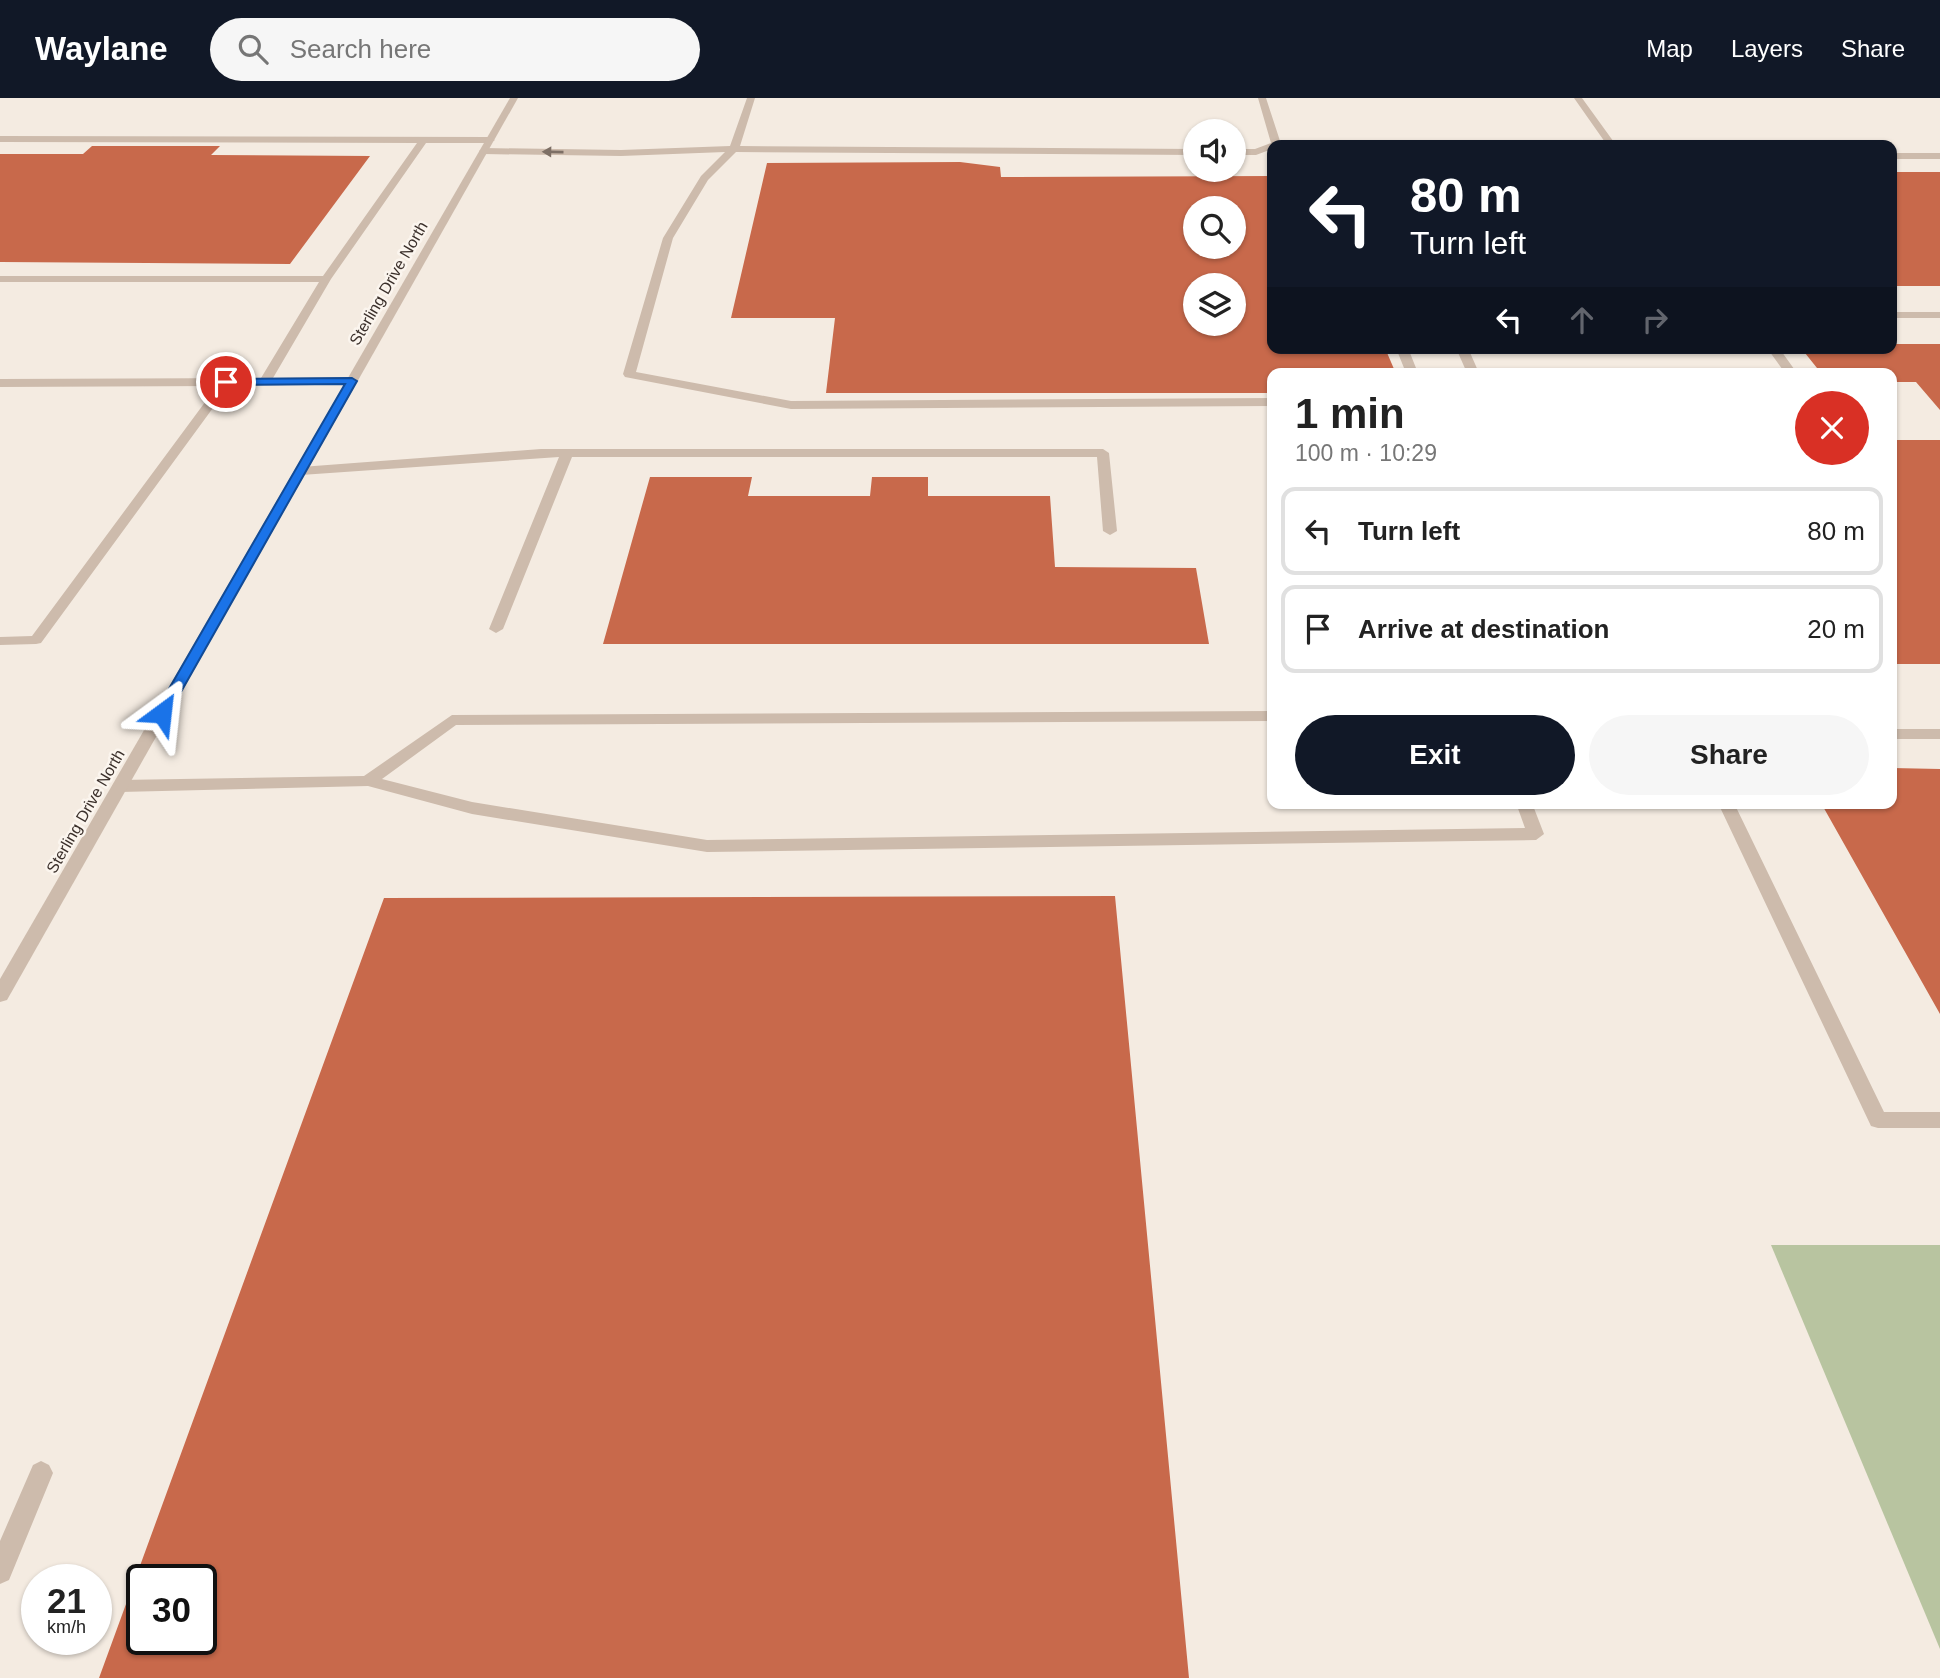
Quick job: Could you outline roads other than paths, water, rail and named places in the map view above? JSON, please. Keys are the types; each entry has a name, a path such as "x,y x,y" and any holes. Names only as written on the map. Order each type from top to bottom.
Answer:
{"street":[{"name":"Sterling Drive North","path":"0,995 514,98"},
{"path":"751,98 734,149 704,178 668,238 629,374 791,405 1267,402"},
{"path":"1262,98 1274,140"},
{"path":"1578,98 1608,140"},
{"path":"0,139 423,140 621,153 734,149 1183,152"},
{"path":"265,382 326,279 423,140"},
{"path":"1246,152 1267,148"},
{"path":"1897,156 1940,156"},
{"path":"0,279 326,279"},
{"path":"1897,315 1940,315"},
{"path":"0,383 352,381"},
{"path":"0,641 36,640 226,382"},
{"path":"496,629 566,453"},
{"path":"301,471 566,453 1103,453 1110,531"},
{"path":"368,781 452,720 1267,716"},
{"path":"1897,734 1940,734"},
{"path":"120,786 368,781 472,808 706,846 1536,834 1526,809"},
{"path":"1729,809 1878,1120 1940,1121"},
{"path":"0,1571 41,1473"}]}
